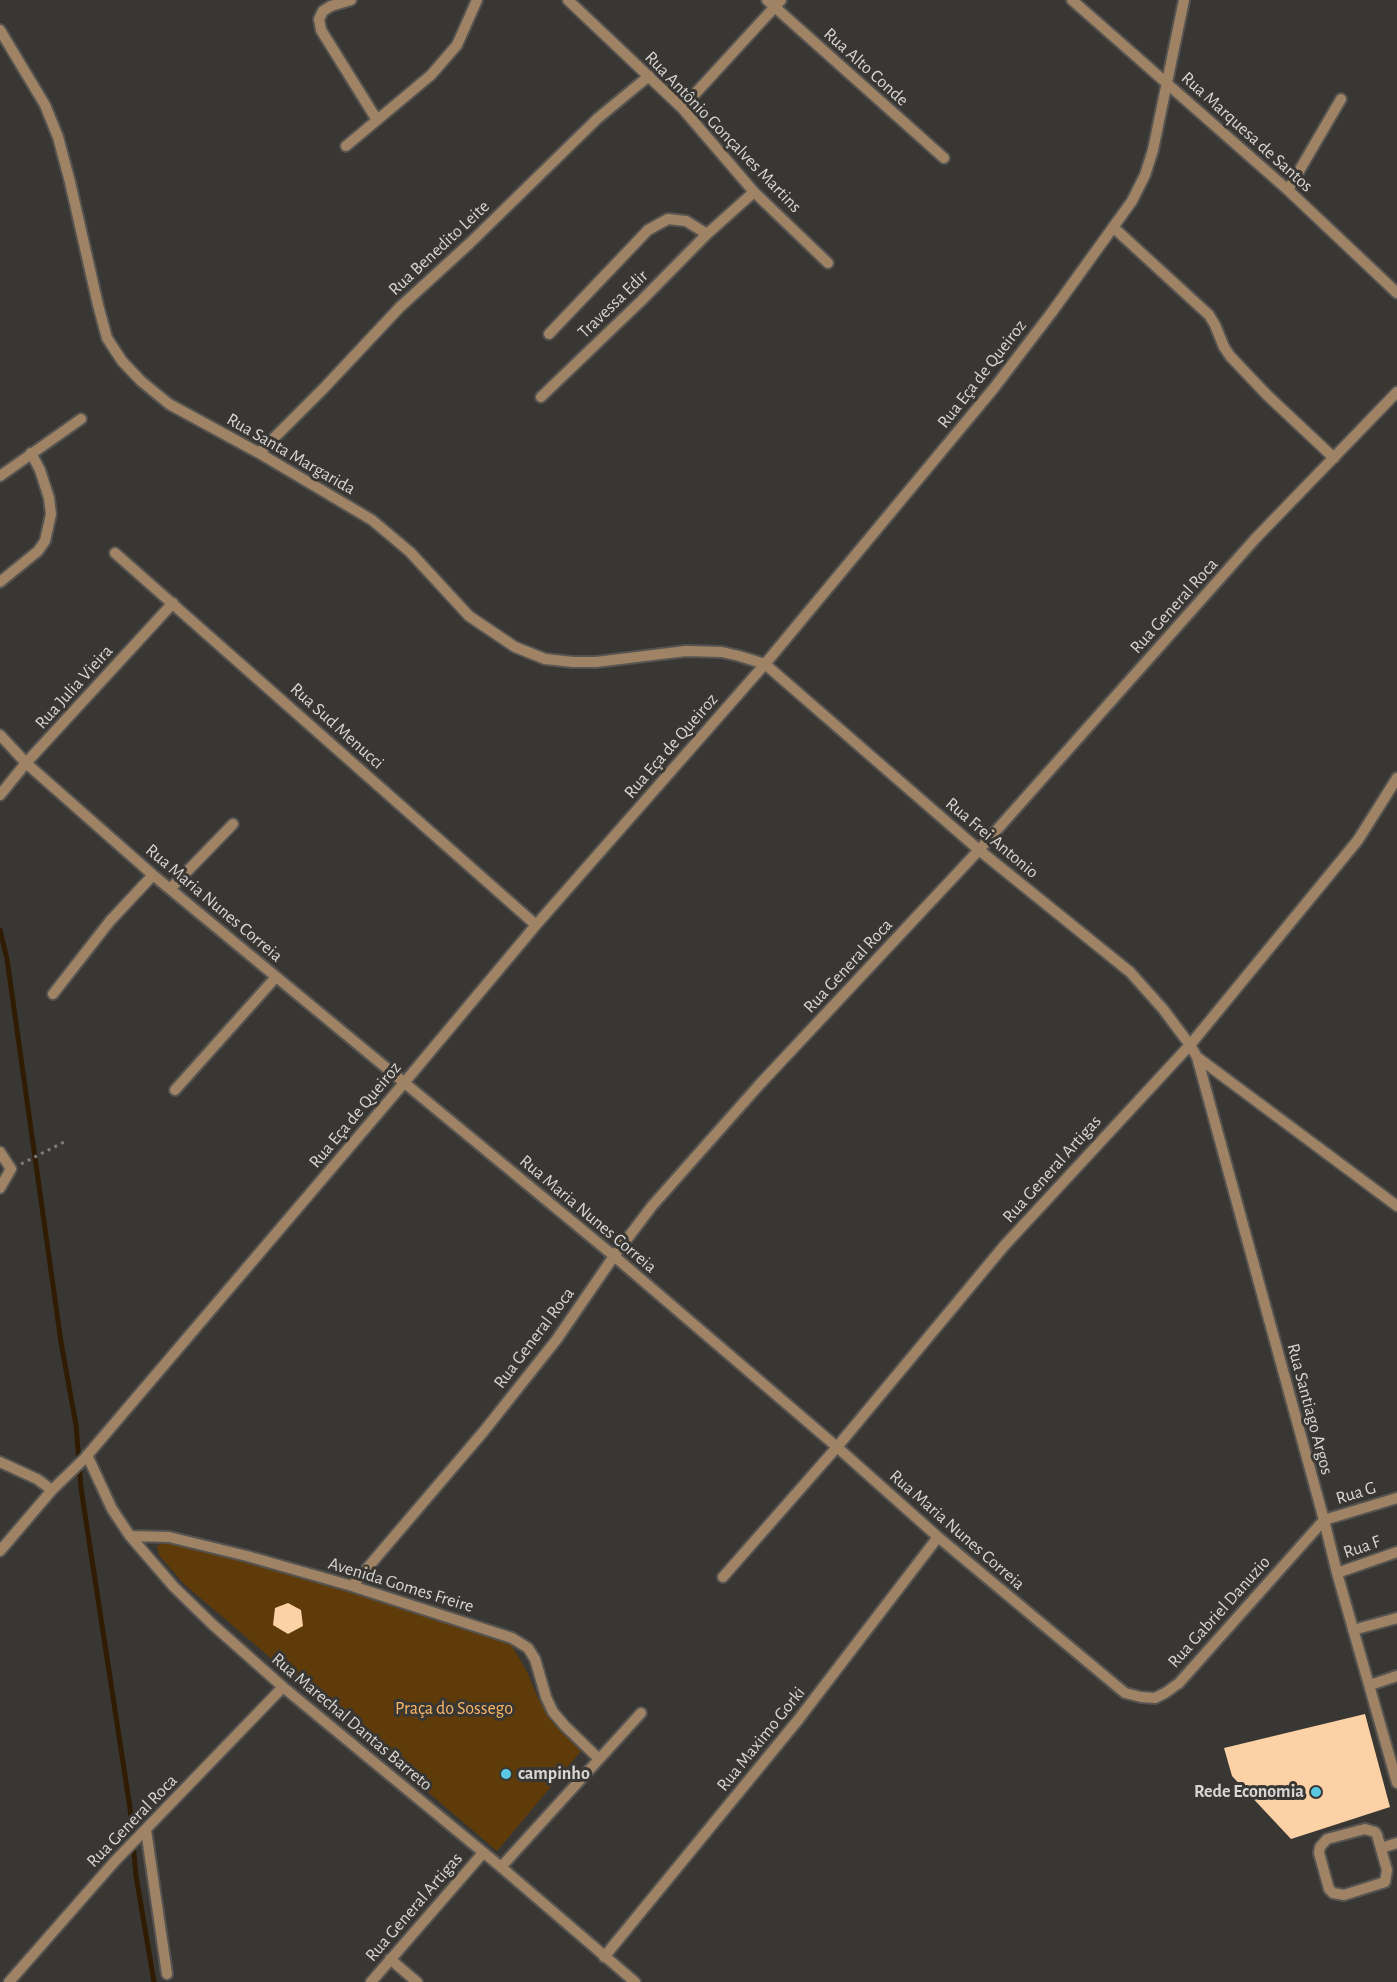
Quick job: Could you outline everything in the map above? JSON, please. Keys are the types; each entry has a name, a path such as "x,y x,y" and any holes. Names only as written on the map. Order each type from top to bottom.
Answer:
{"street":[{"path":"351,0 323,10 319,19 321,30 377,120"},
{"path":"346,146 431,75 457,45 477,0"},
{"name":"Rua Antônio Gonçalves Martins","path":"568,0 682,108 754,192 828,263"},
{"name":"Rua Marquesa de Santos","path":"1072,0 1288,190 1397,293"},
{"name":"Rua Eça de Queiroz","path":"52,1490 86,1457 536,925 765,664 994,388 1052,312 1132,201 1145,175 1153,150 1184,0"},
{"path":"682,108 774,3"},
{"name":"Rua Alto Conde","path":"774,3 944,158"},
{"name":"Rua Santa Margarida","path":"0,30 45,105 58,137 107,338 122,361 141,381 169,404 346,504 394,537 469,616 515,647 545,659 573,662 596,662 686,651 722,652 765,664"},
{"name":"Rua Benedito Leite","path":"259,453 400,307 470,243 598,118 649,76"},
{"path":"1288,190 1341,99"},
{"name":"Travessa Edir","path":"541,397 641,302 707,234 754,192"},
{"name":"Travessa Edir","path":"549,334 648,230 668,219 686,221 707,234"},
{"path":"1113,227 1209,315 1230,356 1267,395 1334,458"},
{"name":"Rua General Roca","path":"352,1586 484,1431 543,1357 652,1206 760,1084 979,850 1256,539 1397,392"},
{"path":"0,476 81,419"},
{"path":"0,582 38,551 45,541 51,514 49,498 40,470 31,453"},
{"name":"Rua Sud Menucci","path":"115,553 536,925"},
{"name":"Rua Julia Vieira","path":"0,795 173,603"},
{"name":"Rua Frei Antonio","path":"765,664 979,850 1130,972 1163,1009 1190,1045"},
{"name":"Rua Maria Nunes Correia","path":"0,735 26,764 153,875 614,1256 837,1447 938,1538 1125,1693"},
{"name":"Rua General Artigas","path":"723,1577 837,1447 1004,1246 1190,1045 1358,840 1397,778"},
{"path":"171,888 233,824"},
{"path":"53,994 110,921 153,875"},
{"path":"175,1090 276,977"},
{"name":"Rua Santiago Argos","path":"1190,1045 1197,1057 1324,1520 1336,1573 1397,1783"},
{"path":"1197,1057 1397,1206"},
{"path":"0,1152 16,1166 0,1188"},
{"name":"Rua Marechal Dantas Barreto","path":"86,1457 112,1509 130,1536 174,1587 283,1687 501,1867 635,1982"},
{"path":"0,1462 37,1479 52,1490 0,1551"},
{"name":"Rua G","path":"1324,1520 1397,1497"},
{"name":"Rua Gabriel Danuzio","path":"1125,1693 1155,1698 1179,1683 1324,1520"},
{"name":"Avenida Gomes Freire","path":"130,1536 169,1538 191,1542 352,1586 512,1638 528,1648 535,1659 553,1712 598,1758"},
{"name":"Rua Maximo Gorki","path":"604,1957 798,1720 938,1538"},
{"name":"Rua F","path":"1336,1573 1397,1552"},
{"path":"1353,1630 1397,1618"},
{"path":"1370,1685 1397,1676"},
{"name":"Rua General Roca","path":"9,1982 115,1861 283,1687"},
{"path":"501,1867 641,1713"},
{"path":"1384,1737 1397,1733"},
{"path":"1365,1829 1375,1832 1381,1848 1387,1870 1385,1882 1344,1895 1338,1895 1329,1889 1319,1853 1323,1842 1365,1829"},
{"path":"143,1832 167,1974"},
{"path":"1381,1848 1397,1843"},
{"name":"Rua General Artigas","path":"371,1982 483,1853"},
{"path":"390,1959 417,1982"}],"path":[{"path":"16,1166 64,1142"}],"green space":[{"name":"Praça do Sossego","path":"165,1542 193,1547 437,1617 511,1644 538,1698 553,1722 581,1751 497,1851 184,1584 159,1555 157,1546"}],"building":[{"path":"288,1603 301,1610 303,1626 288,1634 273,1625 275,1608"},
{"name":"Rede Economia","path":"1365,1714 1390,1807 1291,1839 1232,1776 1224,1748"}],"waterway":[{"path":"0,930 7,959 61,1342 76,1425 81,1488 130,1808 136,1876 154,1982"}],"place":[{"name":"campinho","path":"506,1774"},
{"name":"Rede Economia","path":"1316,1792"}]}
